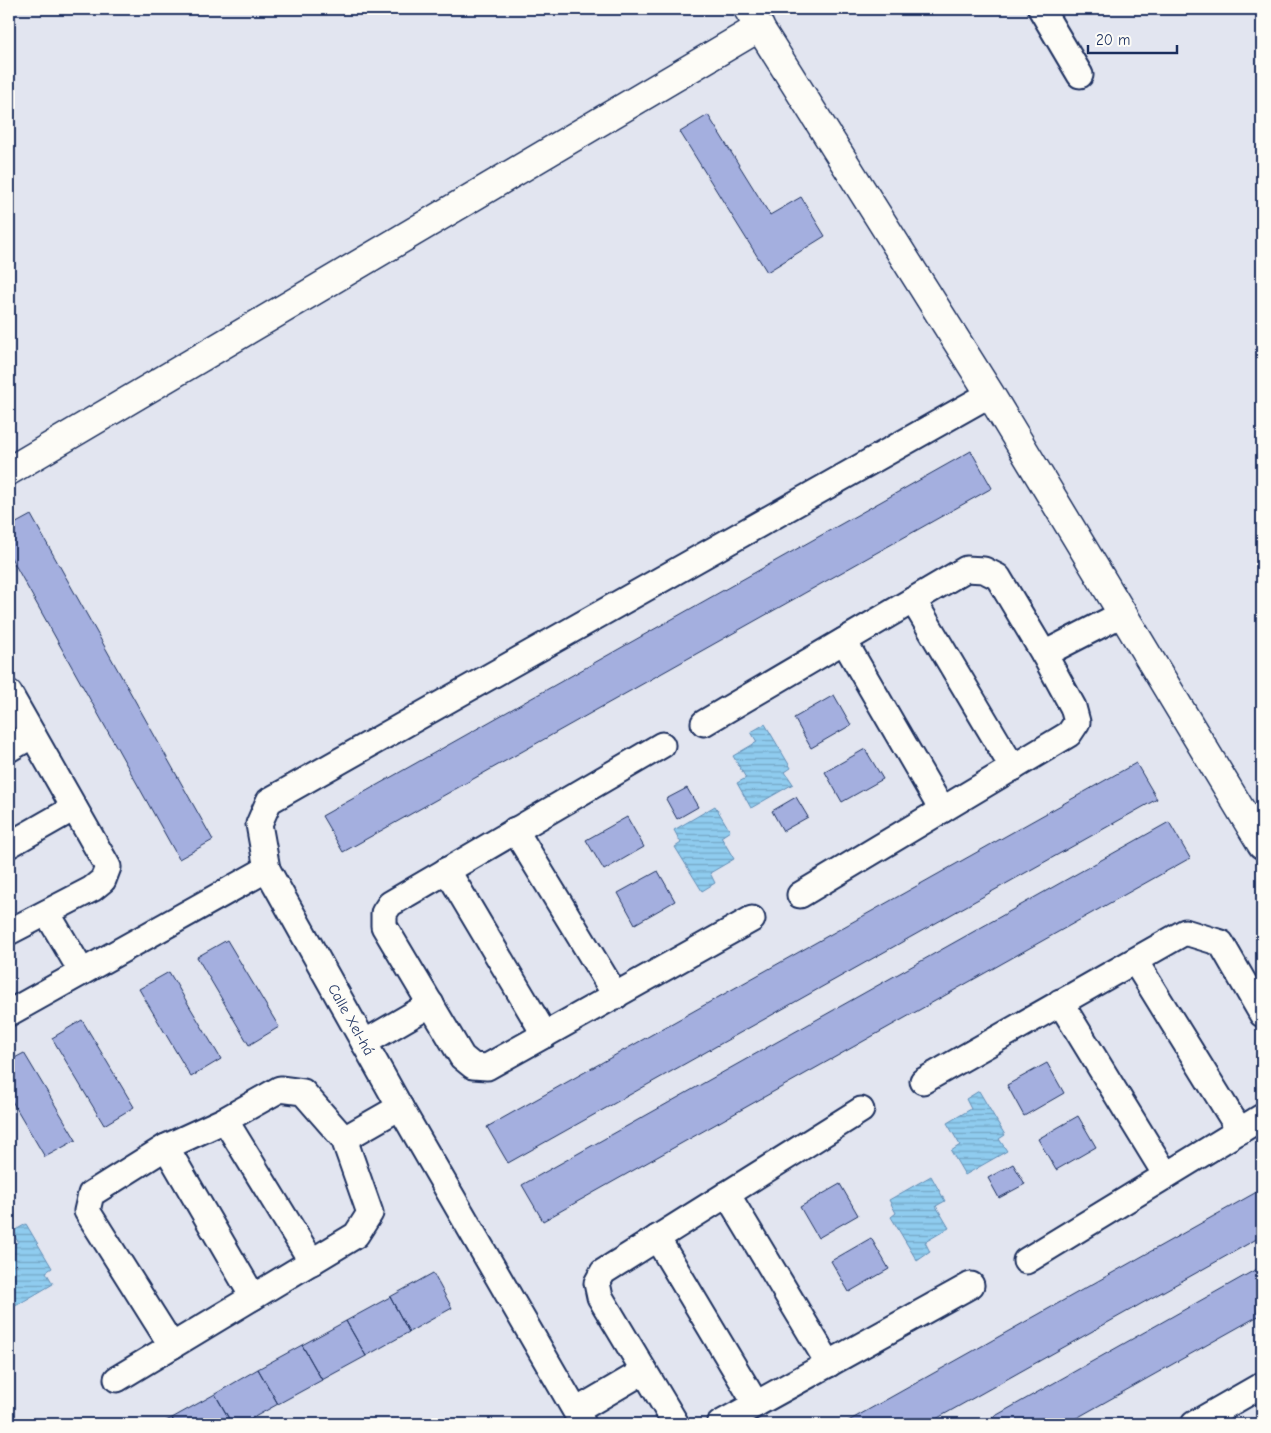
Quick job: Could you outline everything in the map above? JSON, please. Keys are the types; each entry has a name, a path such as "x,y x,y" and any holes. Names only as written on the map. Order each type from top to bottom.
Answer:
{"main road":[{"path":"9,472 754,18 990,394 1262,845"}],"street":[{"path":"1041,9 1080,75"},
{"path":"9,1013 266,869 259,824 269,802 990,394"},
{"path":"704,723 966,569 984,570 998,577 1044,654 1073,707 1077,722 1069,734 800,895"},
{"path":"913,600 1012,768"},
{"path":"1044,654 1122,614"},
{"path":"844,641 942,810"},
{"path":"9,693 108,867 103,880 92,890 9,932"},
{"path":"9,749 33,736"},
{"path":"662,745 390,904 384,913 384,926 462,1057 473,1066 487,1067 752,919"},
{"path":"9,845 74,808"},
{"path":"515,830 616,996"},
{"name":"Calle Xel-há","path":"266,869 579,1418"},
{"path":"447,870 545,1035"},
{"path":"47,913 82,972"},
{"path":"923,1080 1185,932 1221,943 1262,1014"},
{"path":"1135,961 1240,1131"},
{"path":"1060,1002 1166,1175"},
{"path":"364,1043 431,1004"},
{"path":"117,1379 172,1346 253,1297 312,1262 356,1235 370,1213 344,1139 303,1092 280,1089 225,1120 166,1147 90,1194 87,1212 172,1346"},
{"path":"344,1139 400,1107"},
{"path":"676,1424 600,1297 597,1283 603,1272 861,1110"},
{"path":"1026,1261 1262,1117"},
{"path":"225,1120 312,1262"},
{"path":"166,1147 253,1297"},
{"path":"727,1194 829,1364"},
{"path":"657,1238 756,1404"},
{"path":"720,1424 971,1285"},
{"path":"579,1418 644,1372"},
{"path":"1194,1424 1262,1385"}],"water":[{"path":"765,724 791,768 785,772 793,784 751,808 737,783 746,778 733,756 757,742 751,732"},
{"path":"715,806 730,831 721,837 734,859 710,873 715,883 702,891 675,847 681,843 674,830"},
{"path":"979,1091 1005,1135 999,1139 1007,1151 965,1175 951,1151 960,1145 947,1123 971,1109 966,1099"},
{"path":"931,1176 945,1201 936,1206 949,1228 925,1242 930,1252 917,1261 891,1217 896,1213 889,1200"},
{"path":"26,1224 52,1268 46,1272 53,1284 12,1308 9,1303 9,1247 18,1242 12,1232"}],"building":[{"path":"708,115 770,215 801,197 825,236 767,272 680,132"},
{"path":"971,451 992,488 343,852 322,816"},
{"path":"31,515 213,840 179,859 9,554 9,527"},
{"path":"834,695 851,725 811,748 794,718"},
{"path":"865,749 883,779 842,802 825,772"},
{"path":"1136,763 1157,799 508,1163 487,1127"},
{"path":"687,788 698,807 677,819 666,799"},
{"path":"796,797 808,817 783,831 772,811"},
{"path":"627,817 644,847 604,870 586,840"},
{"path":"1169,822 1190,858 543,1221 522,1185"},
{"path":"658,871 675,901 635,924 618,893"},
{"path":"227,940 279,1027 249,1045 197,957"},
{"path":"169,972 221,1059 191,1077 139,989"},
{"path":"82,1020 134,1107 104,1125 52,1038"},
{"path":"24,1053 76,1140 45,1157 9,1096 9,1061"},
{"path":"1047,1063 1064,1093 1024,1116 1007,1085"},
{"path":"1078,1116 1096,1147 1056,1170 1038,1139"},
{"path":"1013,1164 1025,1184 999,1198 988,1178"},
{"path":"840,1184 858,1215 818,1238 800,1207"},
{"path":"1262,1189 1262,1236 927,1424 843,1424"},
{"path":"871,1238 889,1269 849,1292 831,1261"},
{"path":"1262,1266 1262,1314 1066,1424 981,1424"},
{"path":"433,1273 452,1308 409,1332 390,1297"},
{"path":"390,1297 409,1332 366,1356 346,1321"},
{"path":"346,1321 366,1356 322,1380 302,1345"},
{"path":"302,1345 322,1380 278,1404 258,1369"},
{"path":"258,1369 278,1404 242,1424 232,1424 215,1394"},
{"path":"215,1394 232,1424 175,1424 172,1418"},
{"path":"172,1418 175,1424 160,1424"}]}
